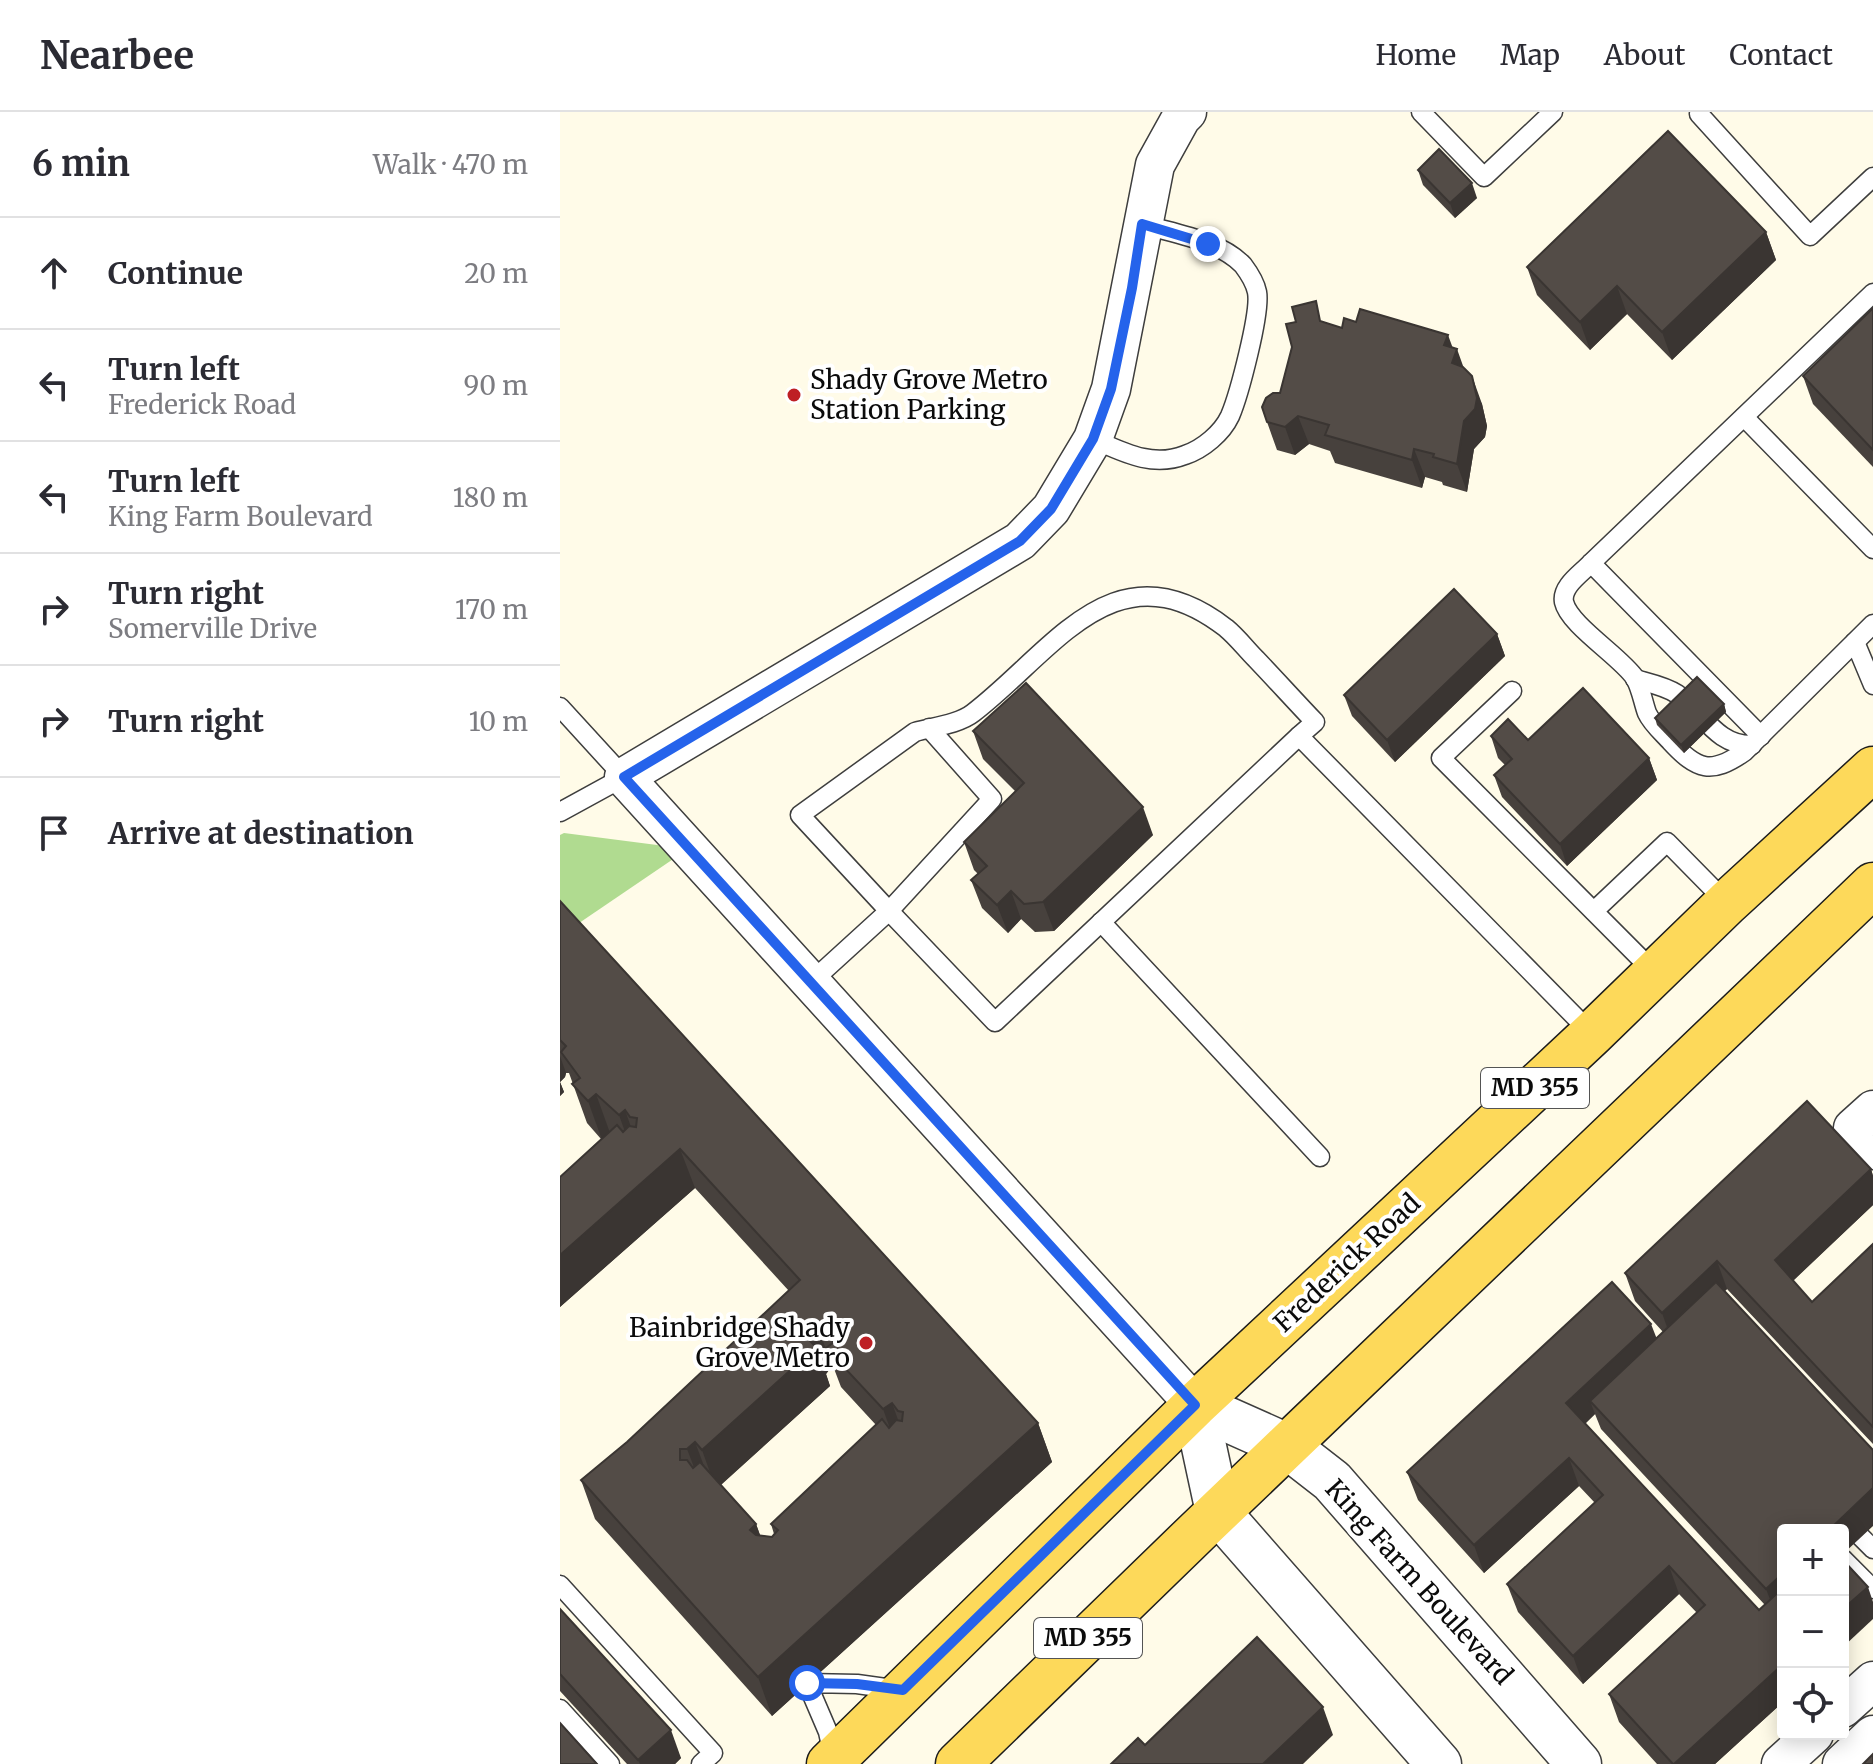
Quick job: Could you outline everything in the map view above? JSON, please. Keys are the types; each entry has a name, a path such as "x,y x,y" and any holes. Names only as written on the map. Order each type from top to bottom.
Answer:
{"main road":[{"name":"Frederick Road","path":"831,1762 1195,1405 1873,769"},
{"name":"MD 355","path":"958,1764 1873,885"}],"street":[{"path":"624,777 1020,541 1051,509 1093,439 1111,389 1155,165 1180,114"},
{"name":"King Farm Boulevard","path":"624,777 1195,1405 1287,1446 1332,1481 1579,1764"},
{"path":"1195,1405 1218,1512 1439,1764"},
{"path":"1849,1703 1873,1681"},
{"path":"1842,1764 1873,1735"},
{"path":"1781,1764 1807,1740"}],"lane":[{"path":"1421,112 1484,177 1553,112"},
{"path":"1699,114 1810,236 1873,177"},
{"path":"1093,439 1137,458 1163,461 1202,447 1217,434 1229,417 1257,319 1258,293 1242,264 1227,252 1208,244 1142,224"},
{"path":"1873,293 1591,563 1567,587 1563,596 1568,612 1635,679 1648,716 1693,762 1711,768 1724,765 1757,740 1873,624"},
{"path":"1744,417 1873,549"},
{"path":"1591,563 1757,740"},
{"path":"1133,597 1156,597 1179,602 1200,610 1228,630 1315,722 1299,736 995,1022 800,815 915,732 971,716 1059,635 1107,604 1133,597"},
{"path":"1855,642 1873,652"},
{"path":"1855,642 1873,685"},
{"path":"1635,679 1678,694 1715,731 1732,743 1757,740"},
{"path":"1512,691 1441,758 1655,973"},
{"path":"560,707 624,777 560,812"},
{"path":"810,983 889,911 992,799 929,728"},
{"path":"1299,736 1592,1034"},
{"path":"1594,911 1667,842 1727,903"},
{"path":"1101,922 1320,1157"},
{"path":"1849,1565 1873,1589"},
{"path":"560,1585 713,1753 701,1764"},
{"path":"831,1762 828,1732 807,1683 857,1684 903,1690"},
{"path":"560,1709 610,1764"}],"green space":[{"path":"564,833 688,849 560,936 560,835"}],"building":[{"path":"1668,131 1766,232 1662,332 1617,286 1580,322 1527,267"},
{"path":"1439,149 1472,183 1450,203 1418,170"},
{"path":"1316,301 1320,321 1342,328 1344,318 1356,322 1360,309 1448,335 1444,345 1457,349 1452,363 1463,367 1472,376 1477,398 1475,409 1464,421 1457,464 1414,449 1412,460 1325,435 1329,425 1298,416 1285,427 1267,422 1262,407 1266,398 1280,393 1292,347 1286,324 1296,322 1292,307"},
{"path":"1873,308 1873,450 1803,376"},
{"path":"1454,589 1497,634 1387,740 1344,695"},
{"path":"1697,677 1724,704 1681,745 1655,718"},
{"path":"1026,683 1143,807 1043,902 1024,904 1011,891 997,905 971,880 987,866 964,842 1024,783 973,731"},
{"path":"1583,688 1649,758 1560,844 1494,775 1512,759 1491,736 1508,719 1528,740"},
{"name":"Bainbridge Shady Grove Metro","path":"560,901 1038,1423 758,1677 581,1480 627,1442 800,1280 680,1149 560,1255 560,1177 617,1125 623,1132 629,1126 636,1127 637,1118 630,1117 625,1110 619,1115 596,1094 588,1101 572,1084 580,1078 561,1052 566,1046 560,1040","holes":["818,1327 827,1328 826,1333 834,1342 826,1348 883,1409 892,1403 903,1412 902,1421 896,1420 889,1428 882,1419 771,1524 778,1530 772,1537 756,1535 750,1530 756,1524 700,1462 693,1468 687,1460 680,1460 680,1449 687,1449 695,1442 702,1450 816,1347 808,1339"]},
{"path":"1807,1101 1871,1169 1775,1260 1812,1302 1873,1244 1873,1427 1717,1261 1662,1313 1625,1273"},
{"path":"1612,1282 1651,1324 1566,1403 1759,1610 1777,1594 1777,1670 1673,1764 1609,1694 1705,1605 1669,1566 1573,1656 1507,1584 1603,1495 1569,1458 1474,1545 1407,1472"},
{"path":"1716,1282 1873,1450 1873,1488 1835,1524 1777,1524 1777,1579 1766,1589 1590,1401"},
{"path":"1849,1566 1868,1587 1849,1604"},
{"path":"560,1609 671,1730 638,1760 560,1674"},
{"path":"1257,1637 1323,1707 1263,1764 1111,1764 1138,1738 1145,1745"},
{"path":"560,1723 597,1764 560,1764"},
{"path":"1873,1754 1873,1764 1863,1764"}],"place":[{"name":"Shady Grove Metro Station Parking","path":"794,395"},
{"name":"Bainbridge Shady Grove Metro","path":"866,1343"}],"route":[{"path":"807,1683 857,1684 903,1690 1195,1405 624,777 1020,541 1051,509 1093,439 1111,389 1123,337 1142,224 1208,244"}]}
